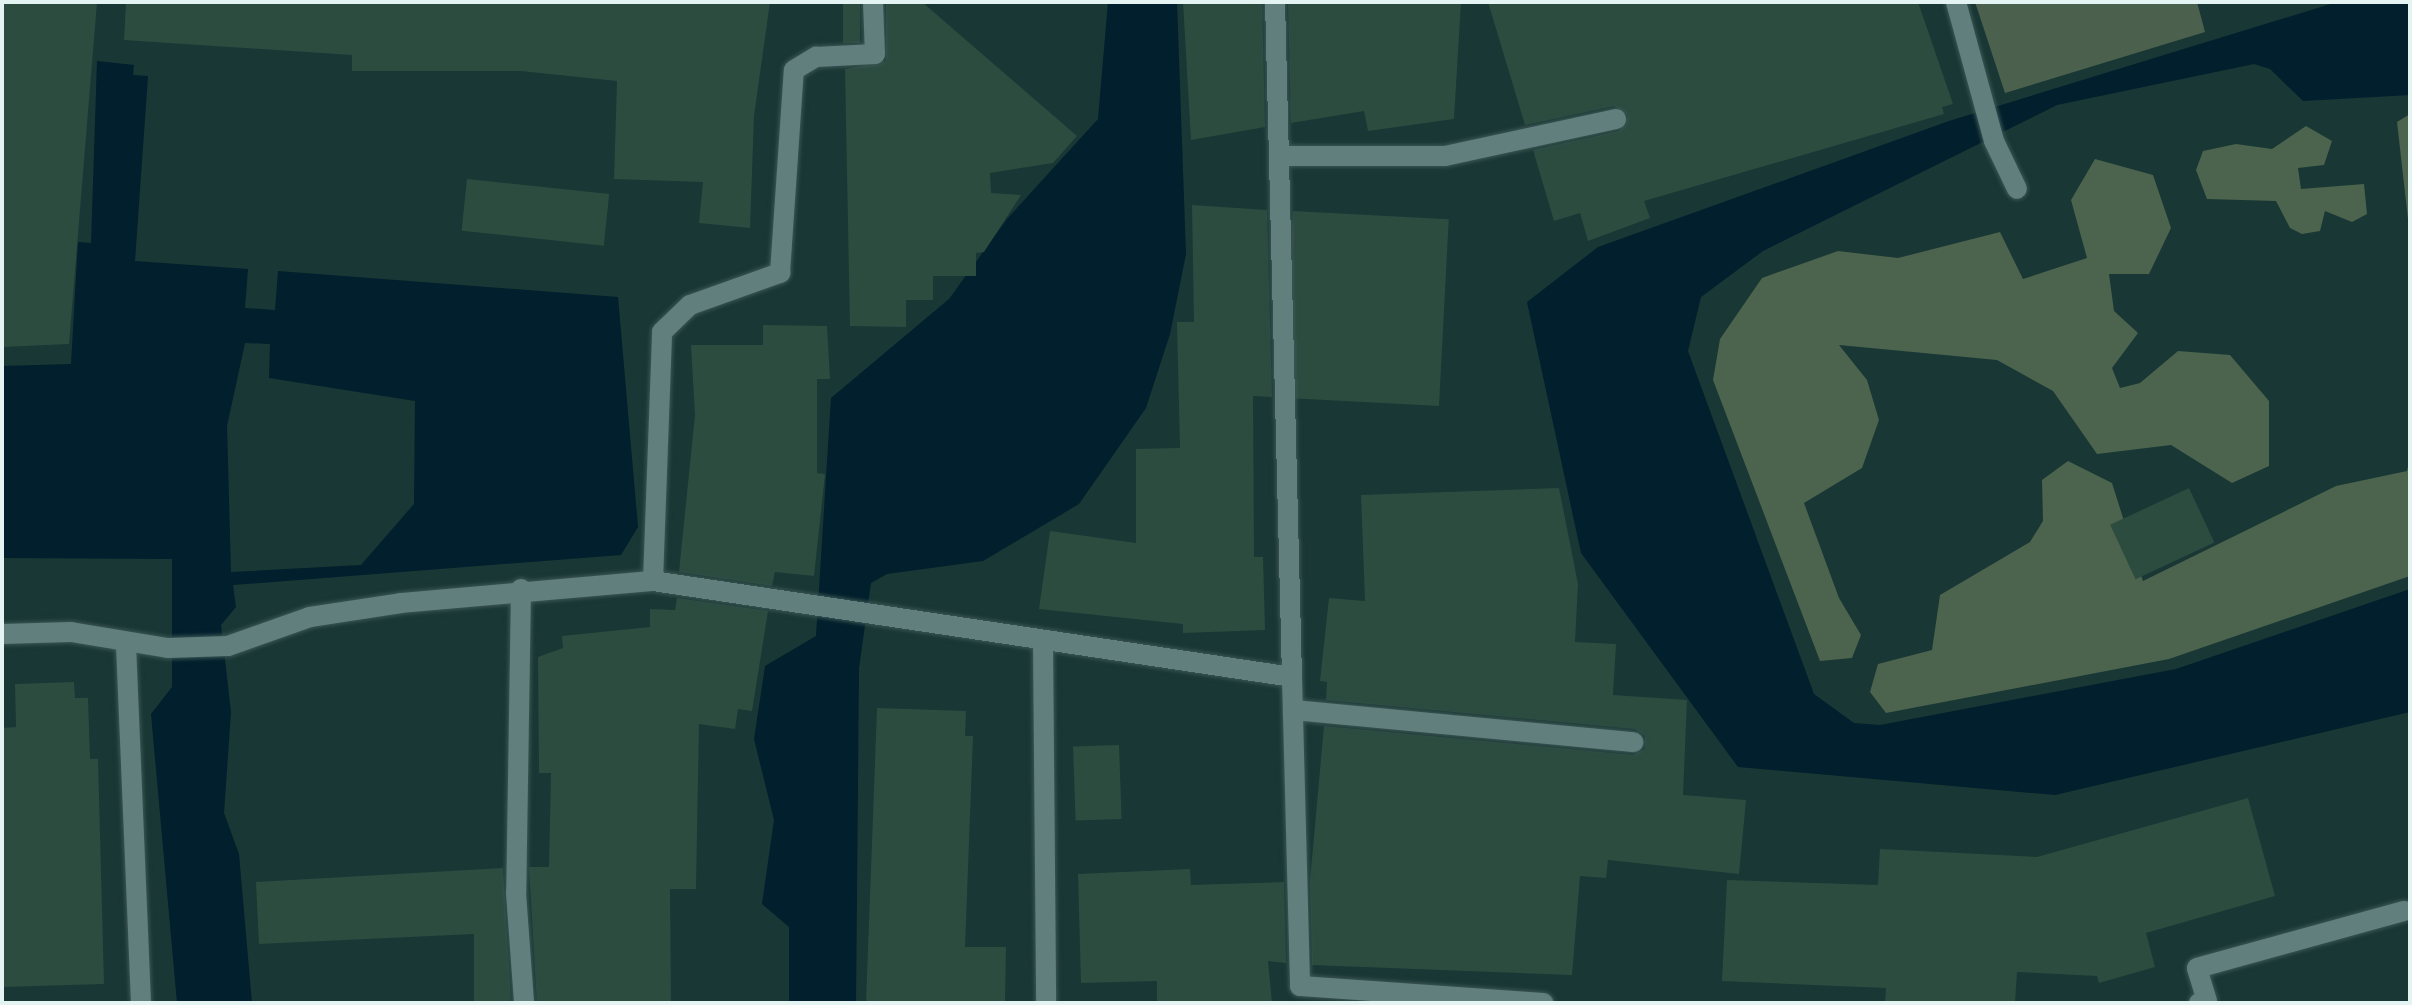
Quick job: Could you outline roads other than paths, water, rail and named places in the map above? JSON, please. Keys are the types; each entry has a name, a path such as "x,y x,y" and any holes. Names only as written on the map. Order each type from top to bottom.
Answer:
{"street":[{"path":"653,581 662,332 690,305 780,273 794,70 816,57 875,54 873,2"},
{"path":"1275,2 1300,986 1543,1003"},
{"path":"1956,2 1994,141 2017,189"},
{"path":"1279,156 1445,156 1616,119"},
{"path":"2,634 71,632 126,645 168,648 228,646 310,617 521,589 653,581 1292,677"},
{"path":"521,589 516,893 524,1003"},
{"path":"1043,641 1046,1003"},
{"path":"126,645 141,1003"},
{"path":"1293,710 1634,742"},
{"path":"2199,1003 2207,1001 2197,968 2404,911"}],"water":[{"path":"1108,2 1177,2 1186,254 1170,334 1146,408 1079,504 983,561 887,574 871,583 859,668 856,1003 789,1003 789,927 762,904 774,820 754,739 765,666 816,636 831,398 949,299 1007,219 1098,119"},
{"path":"2337,2 2410,2 2410,95 2303,101 2270,69 2254,64 2057,105 1763,251 1701,297 1688,351 1814,694 1854,723 1880,725 2176,669 2410,589 2410,712 2055,795 1738,767 1581,553 1527,302 1598,247 1949,121"},
{"path":"97,61 134,65 133,75 148,76 135,261 248,269 245,308 275,310 278,271 618,297 638,527 621,555 233,585 236,607 221,625 231,712 224,813 239,854 252,1003 177,1003 151,714 172,687 172,559 2,558 2,366 71,364 78,242 91,243","holes":["245,343 270,344 269,378 415,401 414,504 361,565 231,572 227,426"]}]}
